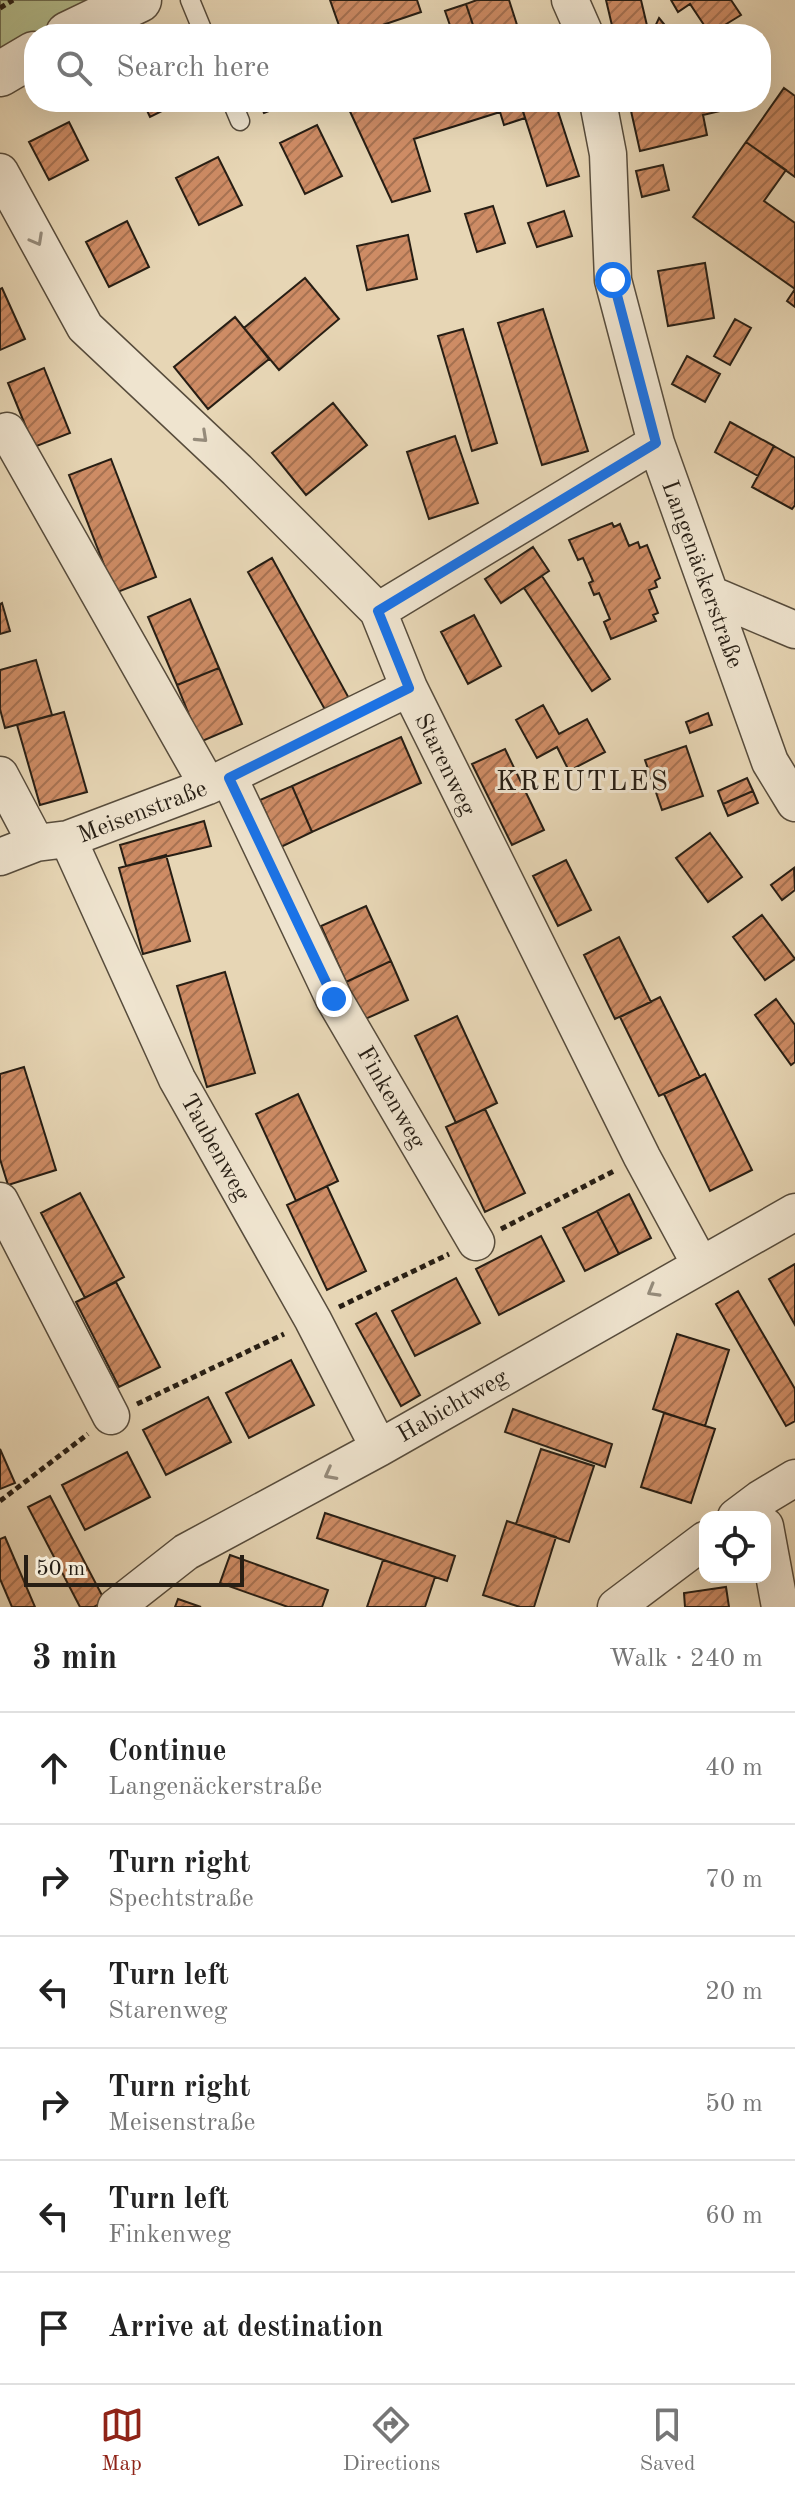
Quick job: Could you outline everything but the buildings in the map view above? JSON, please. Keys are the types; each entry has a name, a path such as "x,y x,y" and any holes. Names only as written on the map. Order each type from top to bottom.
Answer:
{"street":[{"path":"89,24 139,0"},
{"path":"570,0 581,24"},
{"path":"0,74 24,60"},
{"name":"Langenäckerstraße","path":"600,112 608,154 613,280 656,443 770,762 795,803"},
{"name":"Starenweg","path":"0,172 85,327 237,470 378,611 409,688 635,1143 700,1264"},
{"name":"Finkenweg","path":"7,431 219,782 334,999 476,1242"},
{"path":"378,611 656,443"},
{"path":"710,594 795,630"},
{"name":"Meisenstraße","path":"0,857 219,782 409,688"},
{"name":"Taubenweg","path":"0,775 52,841 177,1079 313,1320 379,1448"},
{"path":"0,1201 111,1416"},
{"name":"Habichtweg","path":"116,1607 186,1552 379,1448 795,1212"},
{"path":"760,1511 795,1478"},
{"path":"616,1607 699,1545"},
{"path":"771,1572 780,1607"}],"lane":[{"path":"190,0 200,24"},
{"path":"236,112 240,121"}],"path":[{"path":"0,8 13,0"}],"green space":[{"path":"0,0 116,0 68,24 24,24 24,41 0,59"}],"district":[{"name":"KREUTLES","path":"583,780"}],"route":[{"path":"334,999 229,778 409,688 378,611 656,443 613,280"}]}
